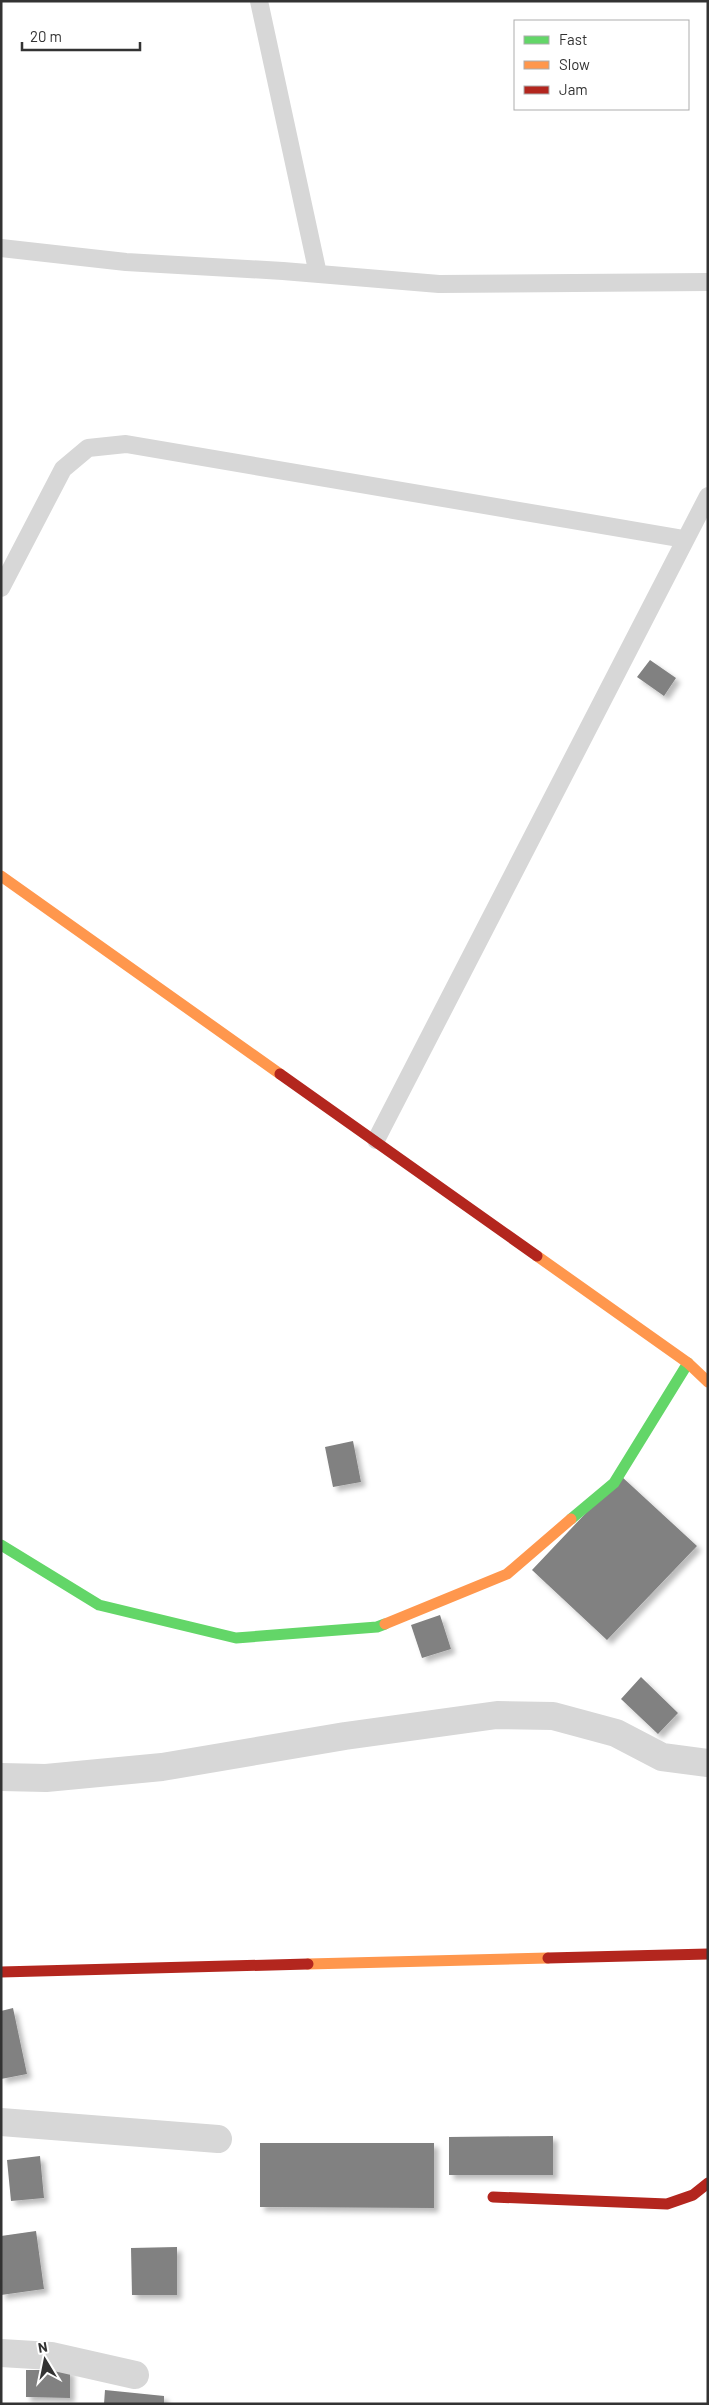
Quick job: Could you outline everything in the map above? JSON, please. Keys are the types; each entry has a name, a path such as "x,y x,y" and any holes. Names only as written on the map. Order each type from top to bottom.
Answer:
{"street":[{"path":"1,876 688,1363 708,1382"},
{"path":"1,1545 99,1605 236,1638 377,1627 507,1574 614,1483 688,1363"},
{"path":"1,1777 46,1778 162,1767 345,1736 497,1716 553,1716 616,1733 662,1757 708,1763"},
{"path":"1,1972 708,1954"},
{"path":"1,2122 218,2139"},
{"path":"493,2197 667,2204 694,2195 708,2183"},
{"path":"1,2353 51,2356 135,2375"}],"lane":[{"path":"260,1 318,274"},
{"path":"1,248 126,262 439,284 708,282"},
{"path":"1,588 63,470 88,448 126,444 684,539"},
{"path":"376,1140 684,539 708,496"}],"building":[{"path":"650,660 676,678 664,696 637,677"},
{"path":"353,1441 361,1482 333,1487 325,1447"},
{"path":"621,1476 697,1546 607,1640 532,1570"},
{"path":"440,1615 451,1649 422,1658 411,1625"},
{"path":"641,1677 678,1713 658,1734 621,1699"},
{"path":"13,2008 27,2074 1,2079 1,2011"},
{"path":"553,2136 553,2175 449,2175 449,2137"},
{"path":"260,2143 434,2143 434,2208 260,2207"},
{"path":"40,2156 44,2198 11,2201 7,2160"},
{"path":"36,2231 44,2289 1,2295 1,2236"},
{"path":"177,2247 177,2295 132,2295 131,2248"},
{"path":"26,2370 70,2370 70,2398 26,2397"},
{"path":"105,2390 164,2396 164,2404 104,2404"}],"traffic: fast":[{"path":"571,1519 614,1483 688,1363"},
{"path":"1,1545 99,1605 236,1638 377,1627 385,1624"}],"traffic: slow":[{"path":"1,876 280,1074"},
{"path":"537,1256 688,1363 708,1382"},
{"path":"385,1624 507,1574 571,1519"},
{"path":"308,1964 548,1958"}],"traffic: jam":[{"path":"280,1074 537,1256"},
{"path":"548,1958 708,1954"},
{"path":"1,1972 308,1964"},
{"path":"493,2197 667,2204 693,2195 708,2183"}]}
